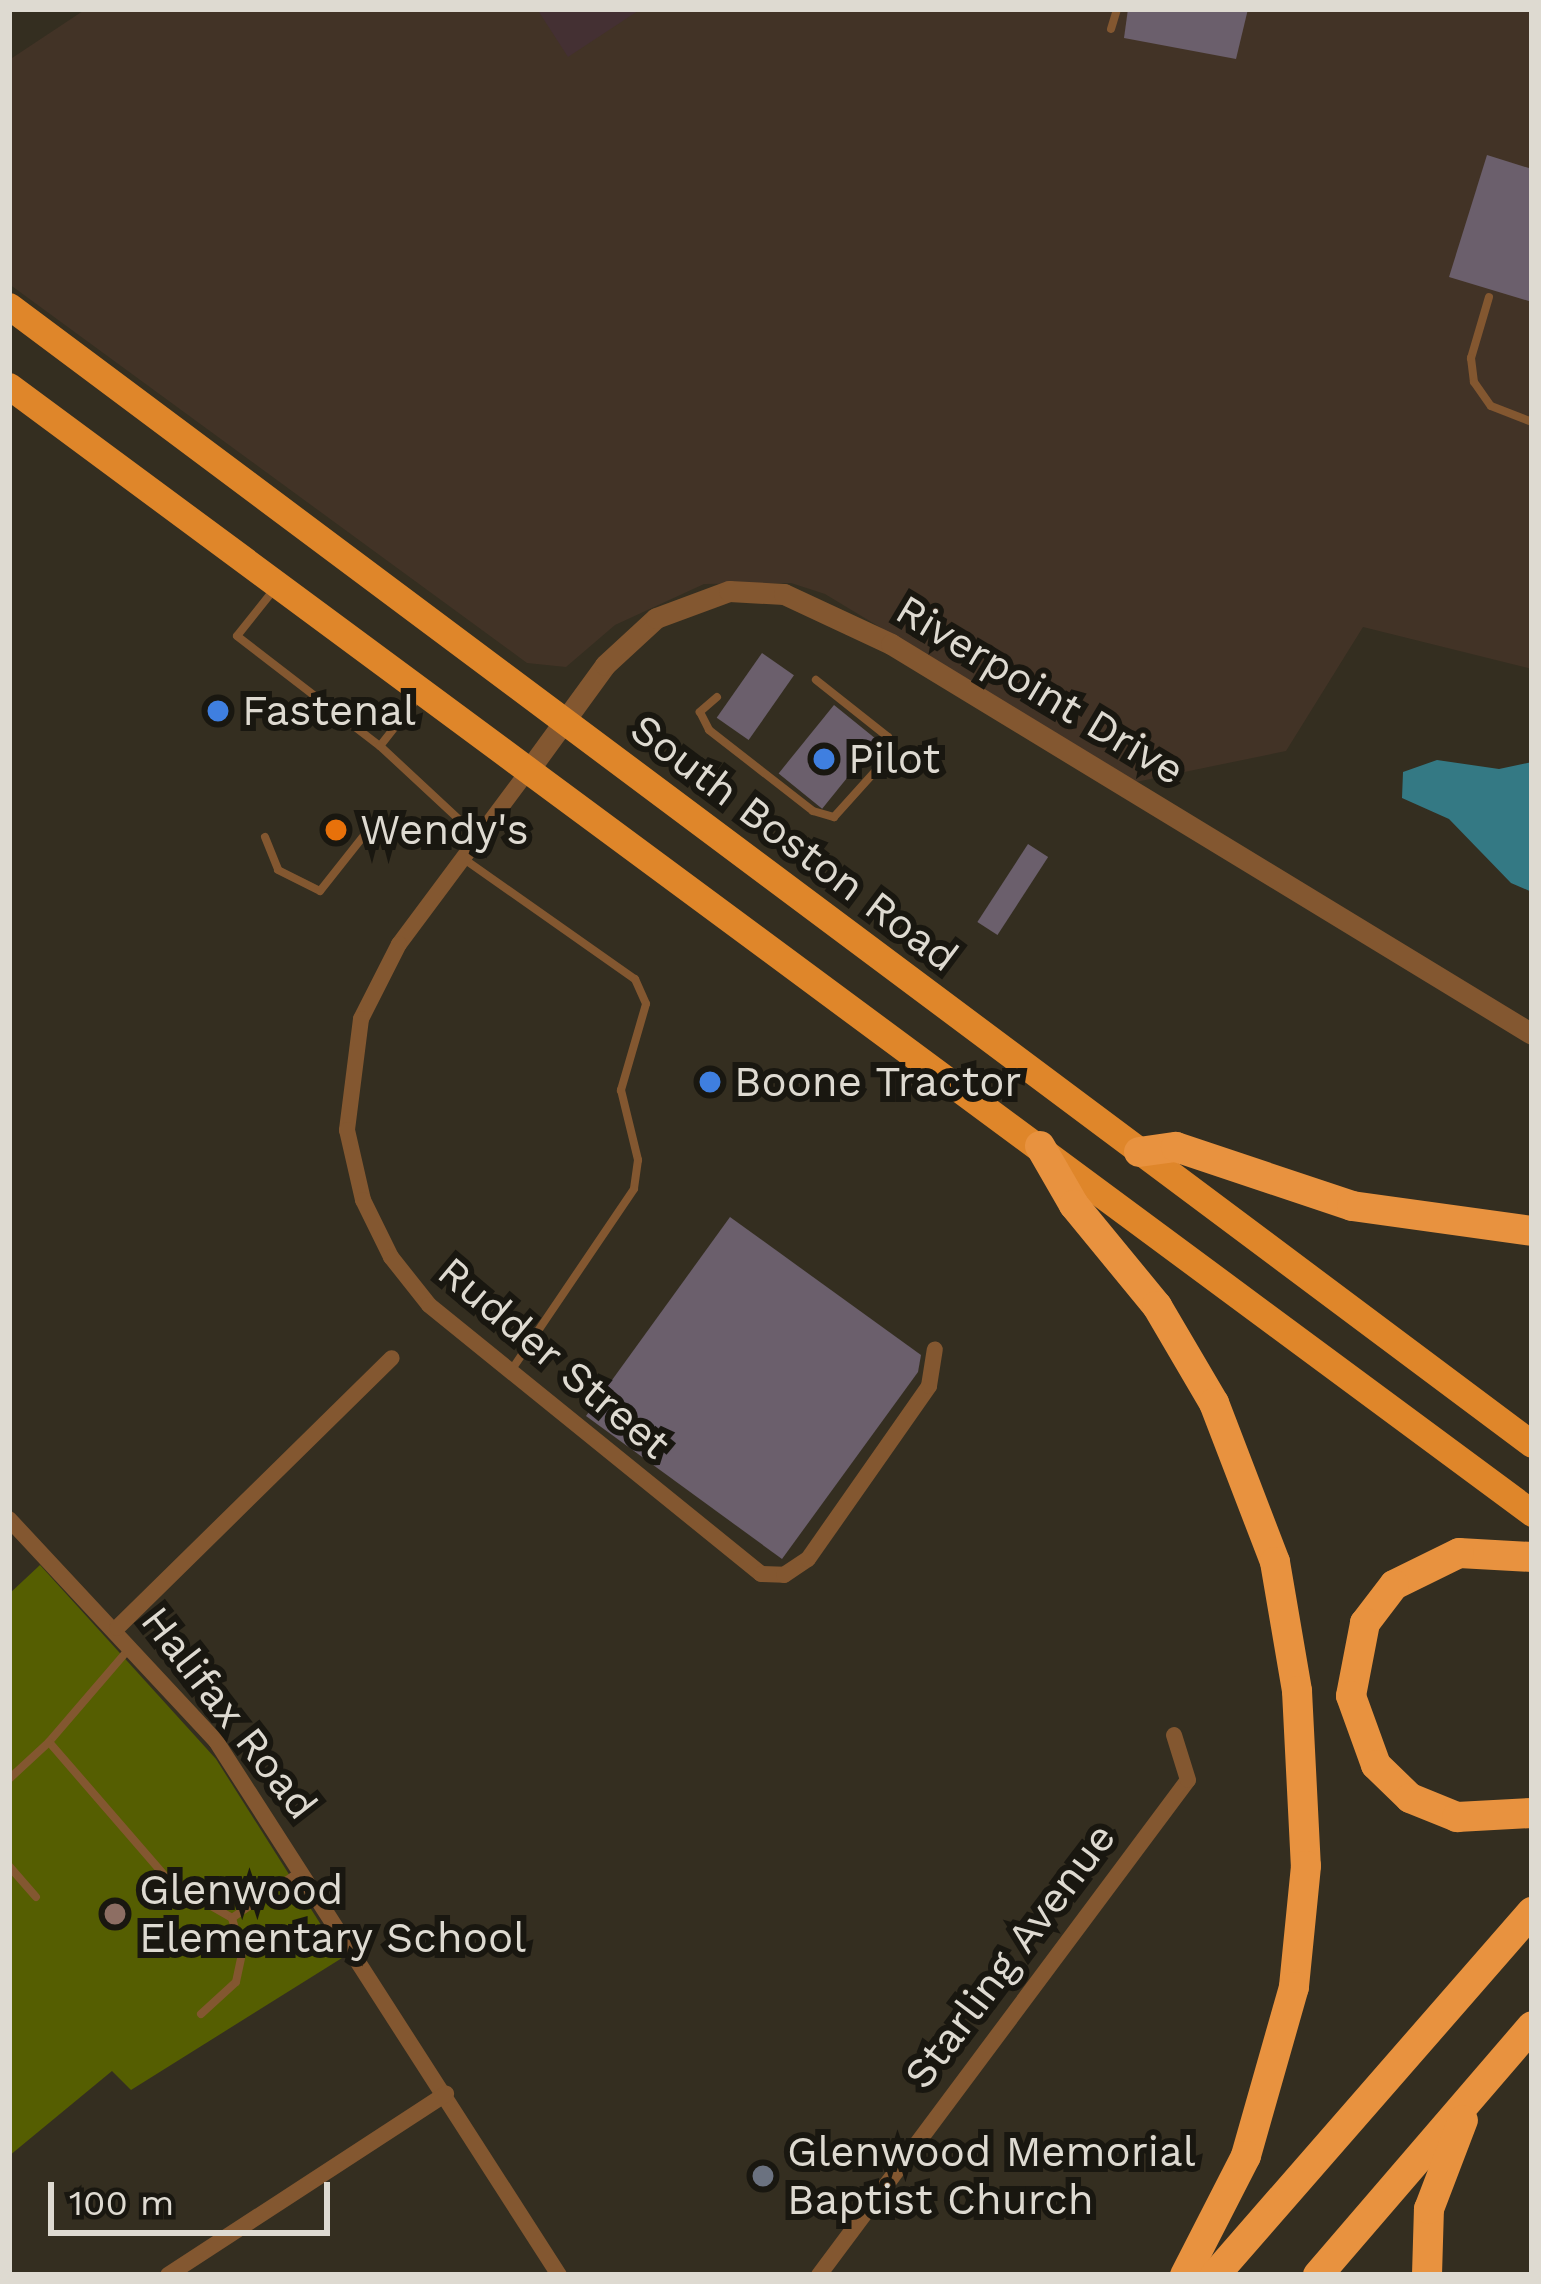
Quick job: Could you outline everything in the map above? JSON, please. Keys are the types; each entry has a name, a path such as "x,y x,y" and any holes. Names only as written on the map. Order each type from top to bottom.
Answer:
{"highway":[{"name":"South Boston Road","path":"9,306 1532,1444"},
{"path":"9,386 277,586 425,688 1532,1513"},
{"path":"1040,1146 1075,1205 1157,1306 1214,1403 1275,1562 1297,1691 1306,1866 1294,1987 1246,2156 1185,2275"},
{"path":"1139,1152 1176,1147 1352,1206 1532,1231"},
{"path":"1532,1557 1459,1553 1394,1585 1365,1624 1351,1696 1376,1765 1410,1798 1457,1817 1532,1813"},
{"path":"1214,2275 1532,1912"},
{"path":"1318,2275 1532,2026"},
{"path":"1426,2275 1429,2209 1471,2099"}],"street":[{"name":"Riverpoint Drive","path":"531,767 628,640 683,603 754,590 800,599 891,644 1532,1034"},
{"name":"Rudder Street","path":"531,767 399,944 361,1019 347,1130 363,1200 391,1257 429,1305 752,1569 774,1576 808,1559 929,1386 935,1348"},
{"path":"117,1628 392,1358"},
{"name":"Halifax Road","path":"9,1520 133,1644 216,1741 304,1869 559,2275"},
{"name":"Starling Avenue","path":"819,2275 1188,1780 1174,1735"},
{"path":"168,2275 446,2094"}],"lane":[{"path":"1112,29 1117,9"},
{"path":"1489,297 1472,358 1474,382 1491,406 1532,422"},
{"path":"277,586 237,636 380,746 478,837"},
{"path":"717,697 700,712 709,730 813,811 834,817 887,757 887,737 816,680"},
{"path":"380,746 425,688"},
{"path":"265,837 278,870 320,891 370,828 391,820"},
{"path":"463,858 635,980 646,1004 621,1090 638,1160 634,1189 510,1372"},
{"path":"9,1779 50,1742 133,1644"},
{"path":"50,1742 171,1883 232,1918 242,1953 236,1982 201,2014"},
{"path":"9,1866 36,1898"},
{"path":"232,1918 304,1869"}],"shaded area":[{"path":"86,9 1532,9 1532,669 1363,627 1286,751 1136,782 825,594 791,583 704,584 615,625 566,667 527,663 9,284 9,60"},
{"path":"537,9 641,9 568,57"}],"green space":[{"path":"40,1565 216,1759 342,1958 131,2090 112,2071 9,2156 9,1594"}],"water":[{"path":"1437,760 1499,769 1532,762 1532,892 1511,883 1449,819 1402,798 1403,772"}],"building":[{"path":"1128,9 1248,9 1236,59 1124,38"},
{"path":"1487,155 1532,169 1532,302 1449,277"},
{"name":"Pilot","path":"762,653 794,675 749,740 717,718"},
{"path":"834,705 878,740 822,809 779,773"},
{"path":"1028,844 1048,857 997,935 977,922"},
{"path":"730,1217 921,1355 918,1372 782,1559 586,1416"}],"place":[{"name":"Fastenal","path":"218,711"},
{"name":"Pilot","path":"824,759"},
{"name":"Wendy's","path":"336,830"},
{"name":"Boone Tractor","path":"710,1082"},
{"name":"Glenwood Elementary School","path":"115,1914"},
{"name":"Glenwood Memorial Baptist Church","path":"763,2176"}]}
